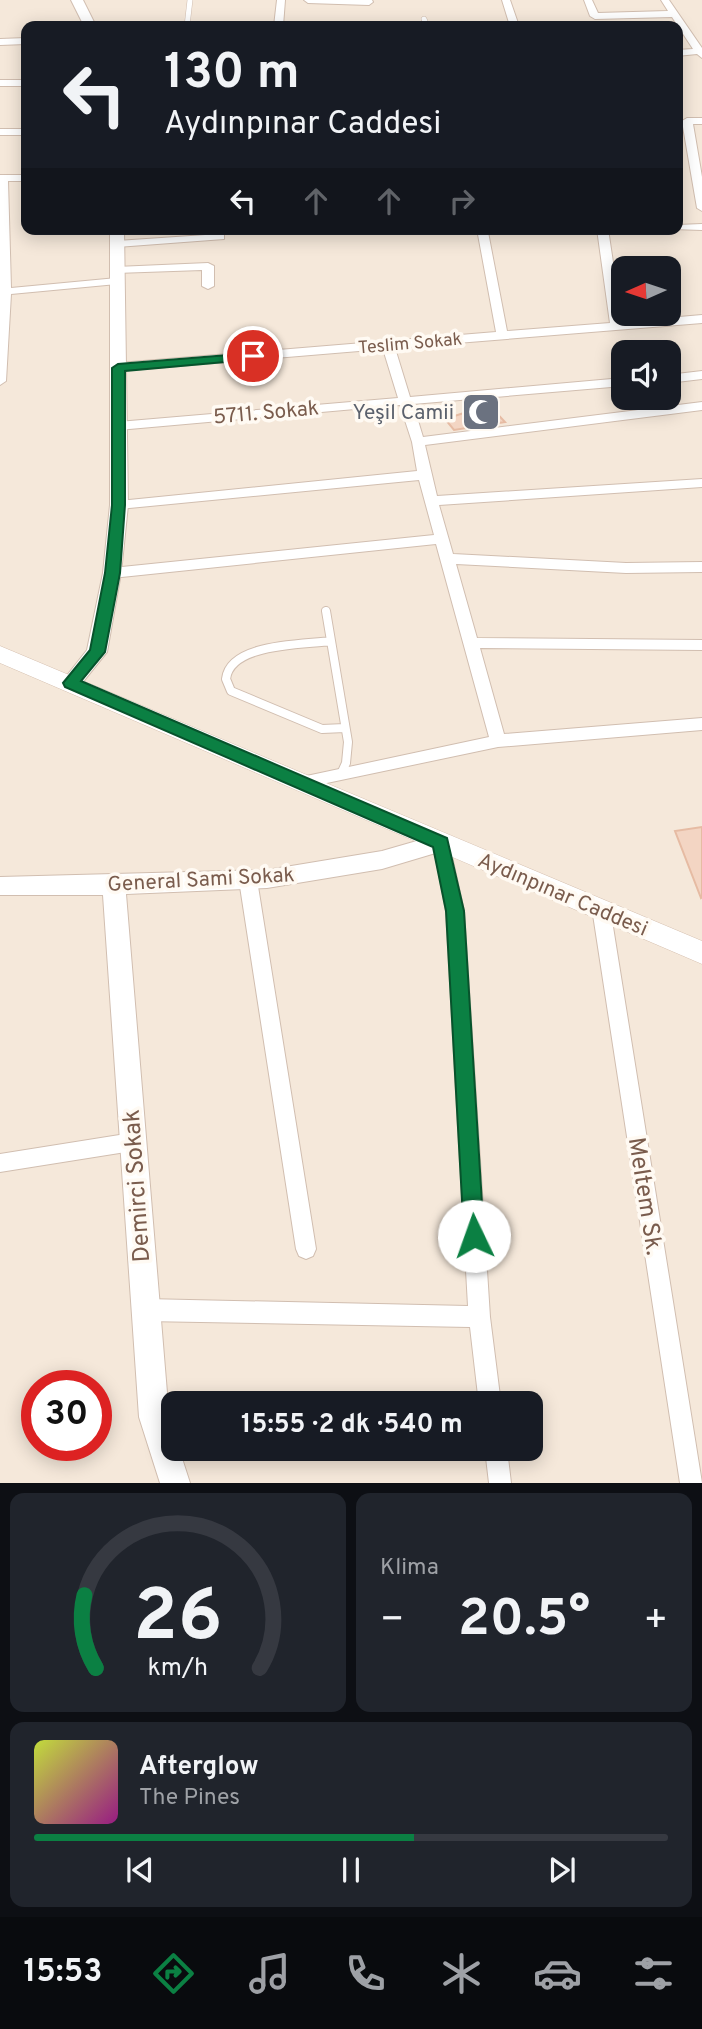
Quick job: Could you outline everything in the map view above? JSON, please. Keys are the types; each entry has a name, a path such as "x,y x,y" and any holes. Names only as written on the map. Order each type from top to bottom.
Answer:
{"main road":[{"name":"Aydınpınar Caddesi","path":"1,655 702,953"}],"street":[{"path":"77,0 88,21"},
{"path":"279,21 281,0"},
{"path":"308,0 369,2"},
{"path":"506,0 513,21"},
{"path":"588,0 594,16 674,14"},
{"path":"665,0 679,21"},
{"path":"683,27 701,53"},
{"path":"0,42 21,41"},
{"path":"683,53 701,53"},
{"path":"0,83 21,83"},
{"path":"702,121 687,121 699,178 702,208"},
{"path":"0,132 21,132"},
{"path":"0,381 3,292 2,178 21,178"},
{"path":"683,228 702,228"},
{"path":"483,235 502,335"},
{"path":"603,235 611,291"},
{"path":"71,683 97,652 112,573 118,505 117,237 219,237"},
{"path":"3,292 208,266 208,286"},
{"name":"Teslim Sokak","path":"681,320 702,319"},
{"name":"Teslim Sokak","path":"118,368 611,325"},
{"path":"388,345 418,443 424,475 498,741"},
{"path":"681,377 702,375"},
{"name":"5711. Sokak","path":"118,426 611,383"},
{"path":"418,443 702,406"},
{"path":"118,505 424,475"},
{"path":"432,501 702,483"},
{"path":"112,573 442,539"},
{"path":"447,559 626,568 702,567"},
{"path":"471,643 702,645"},
{"path":"303,782 498,741 702,724"},
{"path":"441,843 455,911 479,1317 488,1391"},
{"name":"General Sami Sokak","path":"0,886 114,886 248,880 382,860 441,843"},
{"path":"248,880 306,1249"},
{"name":"Demirci Sokak","path":"114,886 154,1417 175,1483"},
{"name":"Meltem Sk.","path":"601,908 691,1483"},
{"path":"0,1163 132,1142"},
{"path":"145,1310 479,1317"},
{"path":"497,1461 500,1483"}],"lane":[{"path":"188,21 190,0"},
{"path":"326,611 345,727 346,763 341,774"},
{"path":"331,640 248,652 236,658 228,670 226,682 231,691 323,729 345,727"}],"shaded area":[{"path":"0,0 702,0 702,1483 0,1483"}],"building":[{"name":"Yeşil Camii","path":"489,405 505,422 454,430 445,419"},
{"path":"702,827 702,897 701,898 675,831"}],"place":[{"name":"Yeşil Camii","path":"481,412"}],"route":[{"path":"253,356 118,368 118,505 112,573 97,652 71,683 441,843 455,911 474,1236"}]}
